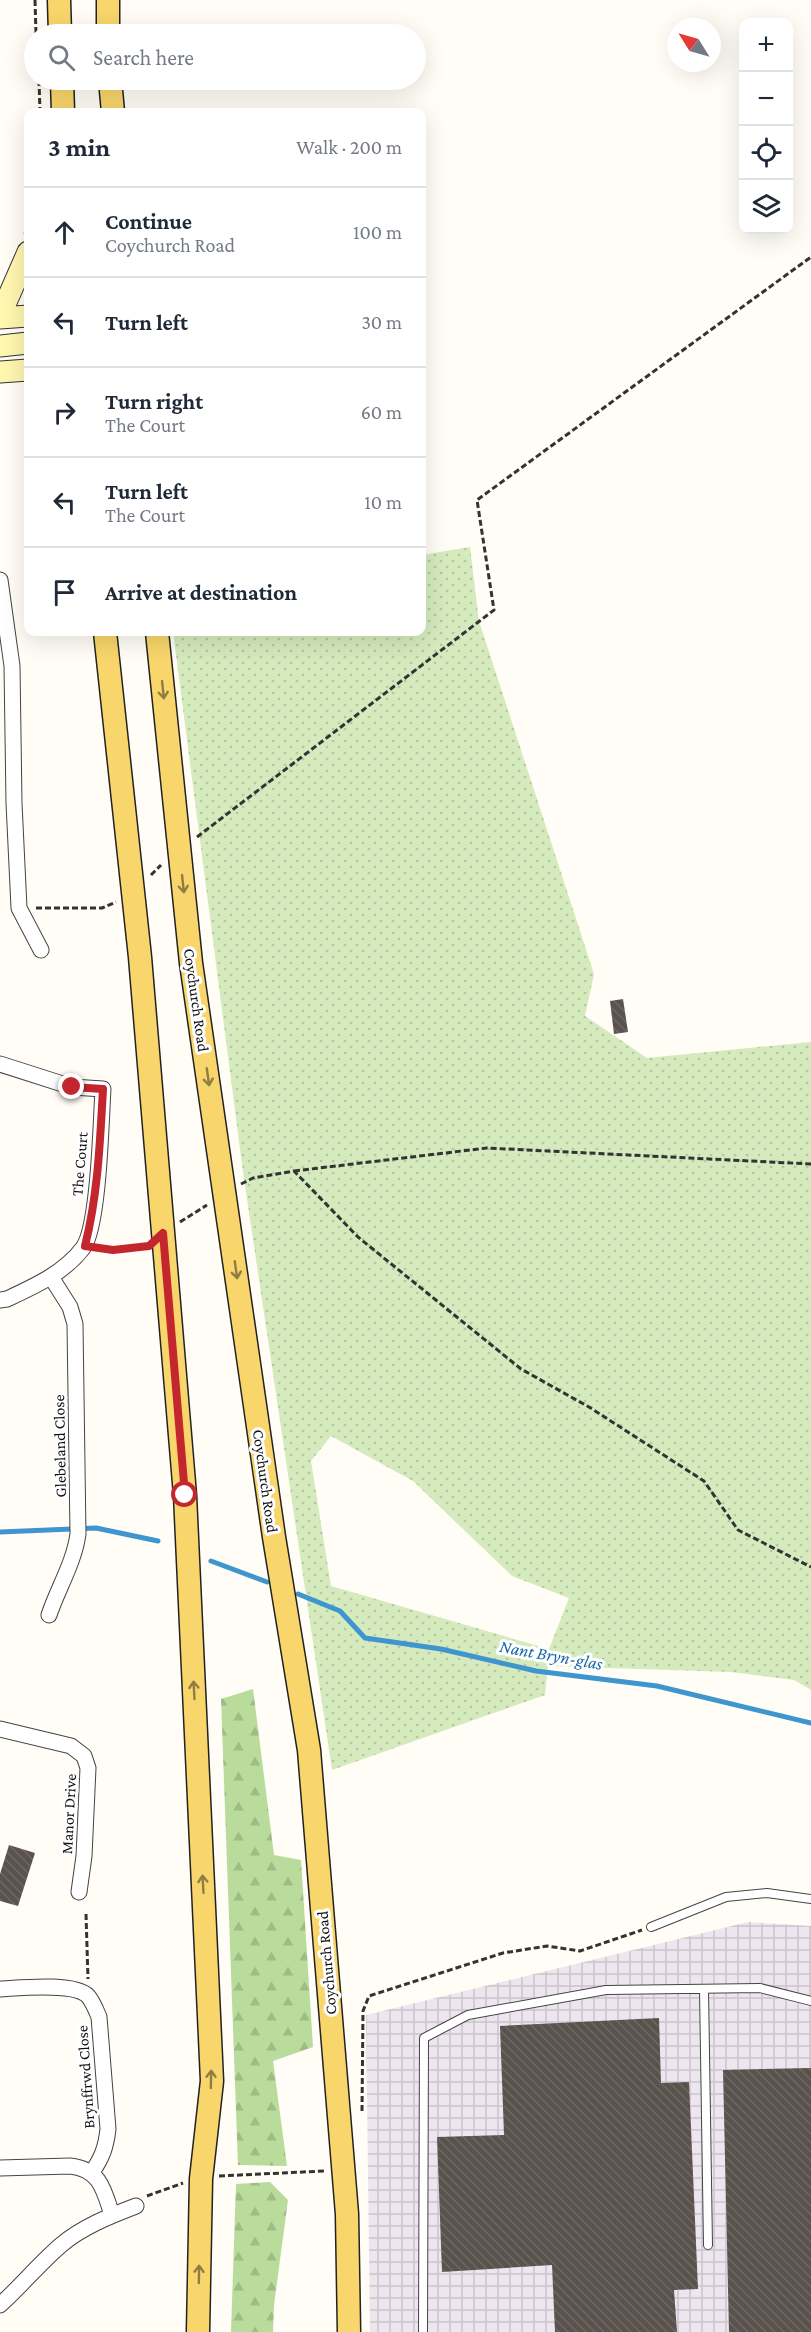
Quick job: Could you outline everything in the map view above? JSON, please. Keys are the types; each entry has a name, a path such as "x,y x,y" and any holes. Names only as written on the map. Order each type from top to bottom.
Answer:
{"main road":[{"path":"59,0 60,24"},
{"path":"108,0 108,24"},
{"path":"62,90 63,108"},
{"path":"111,90 113,108"},
{"path":"105,636 133,895 185,1495 212,2081 201,2179 198,2332"},
{"name":"Coychurch Road","path":"158,636 191,963 274,1537 309,1750 347,2214 350,2332"}],"street":[{"path":"24,261 0,317 24,316"},
{"path":"0,346 24,343"},
{"path":"0,372 24,370"},
{"path":"0,580 6,665 7,803 19,908 41,950"},
{"name":"The Court","path":"0,1064 72,1087 103,1089 98,1174 92,1220 85,1246"},
{"path":"0,1300 7,1299 51,1277 73,1260 85,1246"},
{"name":"Glebeland Close","path":"49,1615 56,1593 76,1553 78,1534 75,1324 70,1308 51,1277"},
{"name":"Manor Drive","path":"0,1730 71,1746 84,1756 88,1768 84,1856 79,1892"},
{"name":"Brynffrwd Close","path":"0,1989 71,1988 84,1993 93,2004 99,2017 108,2129 102,2158 92,2172"},
{"path":"0,2168 81,2167 92,2172 104,2189 112,2215"},
{"path":"0,2305 62,2244 89,2226 139,2202"}],"lane":[{"path":"651,1927 726,1897 767,1893 811,1899"},
{"path":"423,2332 424,2038 468,2015 606,1990 760,1988 811,2001"},
{"path":"704,1989 708,2245"}],"path":[{"path":"34,0 35,24"},
{"path":"39,90 40,108"},
{"path":"19,908 102,908 133,895 179,846 202,834 494,610 477,500 811,257"},
{"path":"85,1246 113,1250 149,1246 163,1233 225,1193 253,1178 487,1148 811,1164"},
{"path":"294,1171 358,1237 522,1370 589,1407 704,1481 738,1530 811,1567"},
{"path":"86,1914 88,1981"},
{"path":"362,2111 363,2011 369,1996 503,1953 547,1946 580,1951 651,1927"},
{"path":"214,2176 330,2171"},
{"path":"139,2202 186,2182"}],"shaded area":[{"path":"748,1922 811,1926 811,2332 370,2332 366,2015"}],"green space":[{"path":"470,547 479,621 594,974 585,1016 647,1058 811,1042 811,1690 794,1680 731,1672 548,1666 545,1695 332,1770 243,1172 174,636 426,636 426,554","holes":["331,1436 413,1481 512,1576 569,1598 549,1649 331,1586 311,1461"]},
{"path":"253,1689 274,1855 301,1860 313,2047 273,2061 287,2166 238,2165 221,1699"},
{"path":"270,2182 288,2200 274,2305 273,2332 231,2332 236,2184"}],"building":[{"path":"623,999 628,1032 614,1034 610,1001"},
{"path":"9,1845 35,1853 18,1906 0,1901 0,1874"},
{"path":"659,2018 661,2083 689,2082 698,2289 674,2290 677,2332 555,2332 552,2265 442,2272 437,2137 504,2135 500,2026"},
{"path":"811,2068 811,2332 729,2332 723,2070"}],"waterway":[{"name":"Nant Bryn-glas","path":"0,1532 96,1528 158,1541"},
{"name":"Nant Bryn-glas","path":"211,1561 267,1582"},
{"name":"Nant Bryn-glas","path":"298,1594 340,1611 365,1638 441,1649 536,1671 657,1686 811,1723"}],"route":[{"path":"72,1087 103,1089 98,1174 92,1220 85,1246 113,1250 149,1246 163,1233 185,1495"}]}
